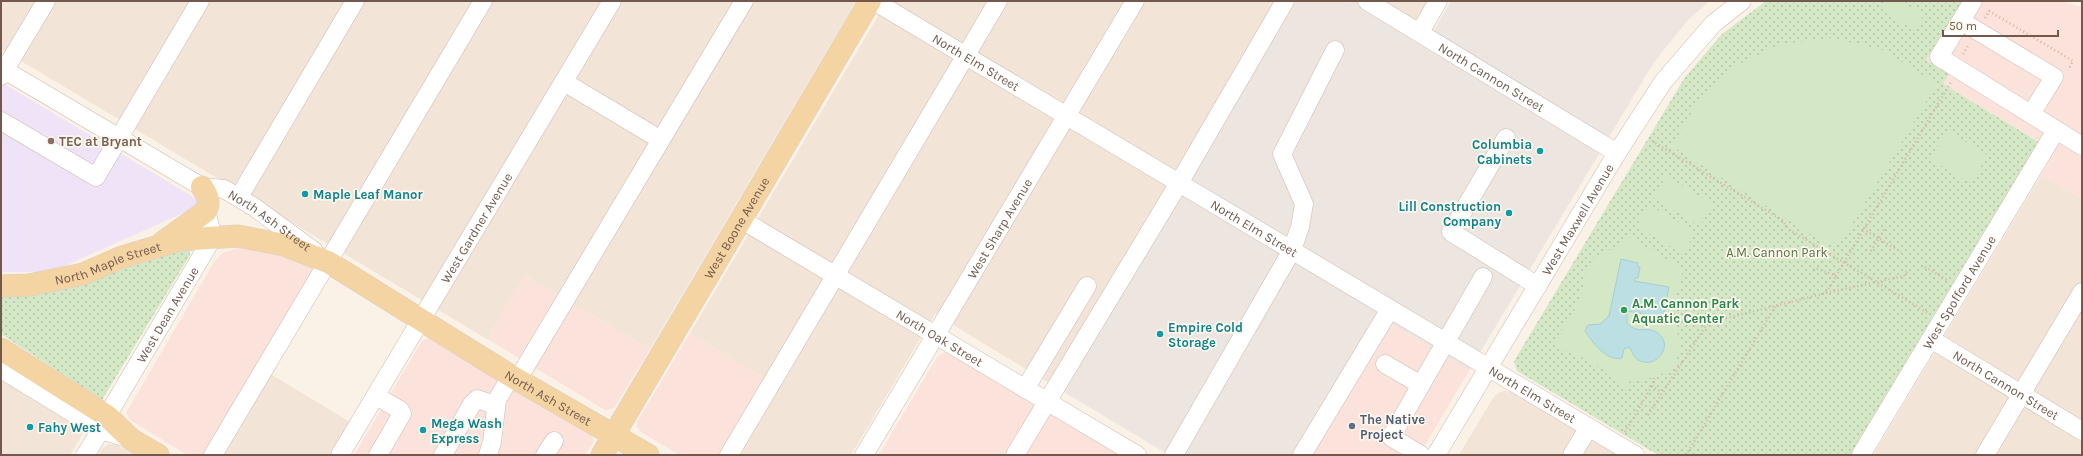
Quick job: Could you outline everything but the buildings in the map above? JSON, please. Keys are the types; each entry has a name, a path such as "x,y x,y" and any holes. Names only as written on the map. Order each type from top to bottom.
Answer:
{"main road":[{"name":"West Boone Avenue","path":"602,455 870,1"},
{"path":"158,246 206,211 209,204 208,196 202,187"},
{"name":"North Ash Street","path":"213,237 238,236 265,240 297,249 328,262 514,378 648,455"},
{"name":"North Maple Street","path":"1,286 28,285 83,274 122,257 179,240 213,237"},
{"path":"1,349 104,423 158,455"}],"street":[{"path":"2,71 46,1"},
{"path":"1,121 96,177 200,1"},
{"path":"239,197 355,1"},
{"path":"213,455 483,1"},
{"name":"West Gardner Avenue","path":"340,455 422,321 612,1"},
{"path":"488,455 492,442 495,405 514,378 744,1"},
{"name":"North Elm Street","path":"874,1 1635,455"},
{"path":"728,455 998,1"},
{"name":"West Sharp Avenue","path":"864,455 1135,1"},
{"path":"1015,455 1179,183 1285,1"},
{"name":"North Cannon Street","path":"1367,1 1617,153"},
{"path":"1420,32 1438,1"},
{"name":"West Maxwell Avenue","path":"1436,455 1617,153 1663,82 1713,24 1742,1"},
{"path":"1973,1 1938,58 2082,146"},
{"path":"1961,21 2054,77 2031,114"},
{"path":"1174,455 1292,250 1300,227 1304,204 1282,154 1335,50"},
{"name":"North Ash Street","path":"2,71 202,187 224,189 239,197 328,262"},
{"path":"564,82 651,134"},
{"name":"West Spofford Avenue","path":"1861,455 2056,130"},
{"path":"1506,138 1451,232 1538,286"},
{"path":"206,211 213,237"},
{"name":"North Oak Street","path":"742,220 1137,455"},
{"name":"West Dean Avenue","path":"86,455 213,237"},
{"path":"1422,455 1391,437 1483,277"},
{"path":"1025,389 1086,286"},
{"path":"1985,455 2082,292"},
{"path":"1302,455 1390,309"},
{"name":"North Cannon Street","path":"1931,339 2082,431"},
{"path":"1385,364 1421,385"},
{"path":"1,369 104,423"},
{"path":"376,396 400,410 402,414 378,455"},
{"path":"443,455 468,409 477,398 495,405"},
{"path":"1572,455 1589,427"}],"path":[{"path":"1826,293 1958,70 1960,58 1989,11 2073,62 2066,73"},
{"path":"1652,141 1782,220 1788,229 1930,315"},
{"path":"1872,251 1885,228"},
{"path":"1863,230 1902,252"},
{"path":"1925,267 1950,281"},
{"path":"1813,270 1818,269 1836,276"},
{"path":"1648,415 1705,327 1711,322 1826,293 1904,276 1907,271"},
{"path":"1686,455 1776,305"},
{"path":"1624,432 1652,386 1654,378"},
{"path":"1652,386 1662,392"}],"shaded area":[{"path":"1,1 856,1 650,349 525,275 487,339 1,49"},
{"path":"887,1 1290,1 1059,389 935,314 851,455 738,455 779,387 690,333"},
{"path":"1290,1 1349,1 1425,45 1451,1 1710,1 1688,20 1654,62 1469,371 1389,322 1306,455 1169,455 1059,389"},
{"path":"1349,1 1428,1 1408,35"},
{"path":"1962,1 2062,1 2082,7 2082,199 2041,175 2055,151 1943,84 1926,60"},
{"name":"TEC at Bryant","path":"1,82 200,201 199,206 62,267 46,272 1,272"},
{"path":"2041,175 2082,199 2082,455 1873,455"},
{"path":"249,247 277,253 314,268 217,455 187,455 130,420 126,413 214,262 223,253 237,248"},
{"path":"525,275 650,349 615,407 612,409 605,410 487,339"},
{"path":"1389,322 1469,371 1419,455 1307,455"},
{"path":"690,333 779,387 738,455 679,455 641,432 637,427 637,422"},
{"path":"428,338 591,435 593,438 593,443 585,455 354,455 422,341"},
{"path":"945,352 1121,455 879,455 937,357"},
{"path":"267,372 350,422 330,455 217,455"},
{"path":"1,376 83,428 82,435 70,455 1,455"},
{"path":"1504,391 1512,392 1617,455 1459,455 1493,398 1498,393"},
{"path":"109,444 117,445 134,455 98,455 102,448"}],"green space":[{"name":"A.M. Cannon Park","path":"1766,1 1962,1 1926,60 1949,74 1943,84 2039,142 1852,455 1658,455 1517,371 1514,361 1685,77 1722,34"},
{"path":"1888,1 1900,1 1924,15 1914,30 1882,11"},
{"path":"1832,38 1883,50 1937,84 1842,241 1826,244 1672,146 1696,105 1733,67 1780,44"},
{"path":"1947,131 1988,155 1971,184 1930,159"},
{"path":"1666,176 1713,204 1700,226 1653,198"},
{"path":"1649,205 1696,232 1683,254 1636,226"},
{"name":"A.M. Cannon Park Aquatic Center","path":"1626,235 1683,269 1673,312 1673,323 1679,338 1677,358 1673,366 1667,371 1650,378 1631,379 1626,388 1621,385 1622,383 1603,372 1604,370 1582,357 1581,358 1553,344 1580,301 1586,271 1593,258 1620,245"},
{"path":"190,249 190,255 102,400 1,334 1,295 118,270 157,256"}],"water":[{"path":"1621,259 1638,263 1637,266 1640,267 1638,278 1635,278 1634,281 1669,287 1663,317 1627,311 1627,323 1631,327 1640,330 1652,330 1660,335 1663,340 1663,351 1660,356 1651,362 1638,360 1634,357 1629,347 1624,349 1622,358 1611,357 1600,350 1585,331 1588,325 1600,324 1609,316"}],"place":[{"name":"TEC at Bryant","path":"51,141"},
{"name":"Columbia Cabinets","path":"1540,151"},
{"name":"Maple Leaf Manor","path":"305,194"},
{"name":"Lill Construction Company","path":"1509,213"},
{"name":"A.M. Cannon Park Aquatic Center","path":"1624,310"},
{"name":"Empire Cold Storage","path":"1160,334"},
{"name":"The Native Project","path":"1352,426"},
{"name":"Fahy West","path":"30,427"},
{"name":"Mega Wash Express","path":"423,430"}]}
